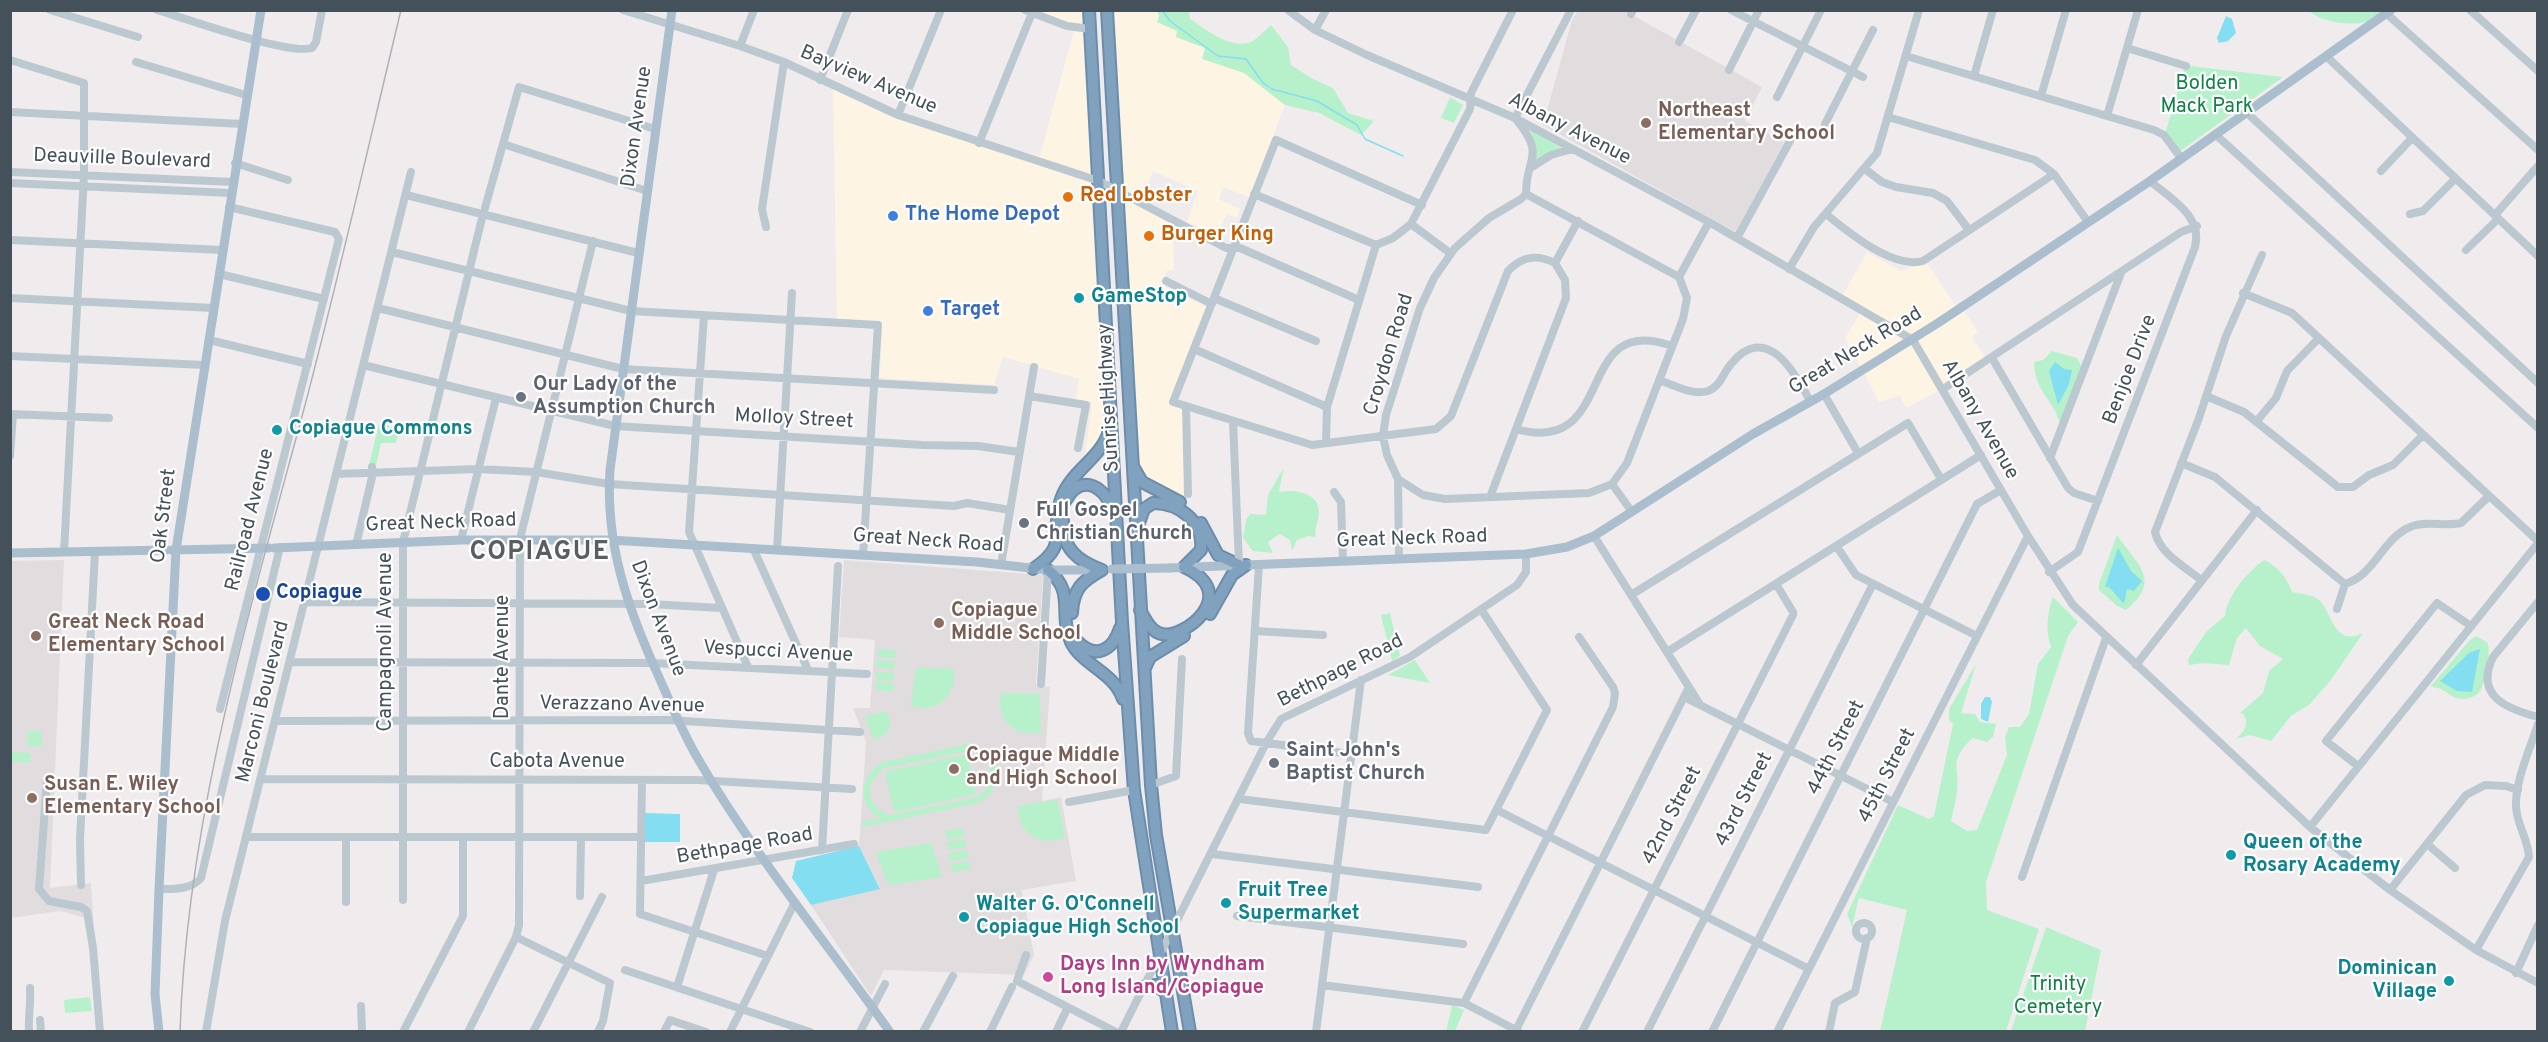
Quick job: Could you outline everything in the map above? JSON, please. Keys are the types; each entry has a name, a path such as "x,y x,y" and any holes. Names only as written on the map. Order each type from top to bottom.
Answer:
{"highway":[{"name":"Sunrise Highway","path":"1089,10 1122,622 1134,790 1172,1032"},
{"name":"Sunrise Highway","path":"1107,10 1139,607 1151,785 1190,1032"},
{"path":"1033,568 1048,559 1054,551 1060,500 1070,481 1106,444 1112,419"},
{"path":"1131,456 1142,482 1194,512 1218,555 1243,565 1232,575 1219,600 1199,626 1150,657 1144,678"},
{"path":"1107,569 1074,557 1062,526 1066,501 1071,492 1079,486 1089,485 1100,488 1111,501 1117,520"},
{"path":"1136,536 1144,510 1153,504 1176,507 1189,516 1202,541 1201,550 1184,567 1197,573 1210,590 1210,602 1193,622 1171,635 1161,634 1154,630 1139,607"},
{"path":"1107,569 1082,581 1076,591 1072,602 1073,631 1078,642 1086,650 1097,653 1107,650 1114,642 1122,622"},
{"path":"1048,570 1064,585 1067,632 1073,645 1111,678 1120,689 1128,711"},
{"path":"1143,987 1155,985 1165,993"}],"main road":[{"name":"Oak Street","path":"159,1032 156,994 171,550 209,340 232,182 261,10"},
{"name":"Dixon Avenue","path":"672,10 609,484 618,571 628,604 652,663 680,723 714,783 766,861 890,1032"},
{"name":"Great Neck Road","path":"10,553 271,548 461,540 613,540 777,549 1048,570 1170,568 1526,554 1568,548 1594,537 1753,434 1912,340 2150,181 2389,12"}],"street":[{"path":"51,10 70,13 138,37"},
{"path":"157,10 256,40 304,51 312,48 316,42 322,10"},
{"name":"Bayview Avenue","path":"623,10 784,62 898,115 979,143 1023,154 1099,181 1116,191"},
{"path":"740,46 754,10"},
{"path":"820,80 848,10"},
{"path":"898,115 941,10"},
{"name":"Albany Avenue","path":"1288,10 1315,30 1386,64 1515,118 1709,222 1912,340 2049,572 2073,605 2310,827 2390,890 2476,950 2538,983"},
{"path":"1315,30 1326,10"},
{"path":"1254,194 1376,245 1393,238 1411,224 1422,205 1470,109 1471,93 1513,10"},
{"path":"1398,479 1412,489 1434,498 1588,493 1612,484 1627,463 1686,309 1687,298 1680,276 1526,194 1534,147 1528,134 1515,118 1570,10"},
{"path":"1679,42 1696,10"},
{"path":"1731,10 1863,77"},
{"path":"1729,70 1759,10"},
{"path":"1777,97 1821,10"},
{"path":"1789,269 1814,227 1865,169 1876,153 1920,10"},
{"path":"1974,76 1994,10"},
{"path":"2041,96 2066,10"},
{"path":"2107,116 2138,10"},
{"path":"2470,10 2538,71"},
{"path":"979,143 1028,12 1067,26 1090,29"},
{"path":"2389,12 2538,150"},
{"path":"1826,124 1873,30"},
{"path":"2127,48 2186,66"},
{"path":"1906,56 2164,135 2181,158"},
{"path":"2326,56 2538,256"},
{"path":"10,60 84,83 86,115 84,175 64,552"},
{"path":"136,62 246,95"},
{"path":"766,227 762,209 784,62"},
{"name":"Campagnoli Avenue","path":"403,900 403,542 484,211 519,87 655,129"},
{"path":"10,112 242,123"},
{"path":"2246,112 2538,383"},
{"path":"1888,117 2036,160 2054,174 2088,222"},
{"path":"2215,134 2538,428"},
{"path":"2381,171 2412,138"},
{"path":"1422,205 1276,140 1173,402 1312,445 1426,431 1444,424 1456,405 1508,271 1515,264 1532,257 1555,263 1565,280 1566,298 1490,497"},
{"path":"1737,238 1791,140"},
{"path":"503,144 647,191"},
{"path":"1532,167 1551,155 1572,149"},
{"path":"235,163 288,180"},
{"path":"2466,250 2538,166"},
{"path":"1865,169 1882,182 1896,187 1932,193 1947,201 1969,230"},
{"name":"Deauville Boulevard","path":"10,172 232,182"},
{"name":"Marconi Boulevard","path":"206,1032 225,921 411,172"},
{"path":"1826,214 1853,235 1891,257 1912,264 1923,261 2054,174"},
{"path":"2410,214 2422,212 2455,178"},
{"path":"1943,389 2181,232 2197,226 2189,215 2150,181"},
{"name":"Deauville Boulevard","path":"10,183 231,193"},
{"path":"1116,191 1226,248 1234,248 1359,300"},
{"name":"Croydon Road","path":"1398,559 1398,479 1387,455 1383,436 1386,416 1420,308 1450,253 1489,218 1526,194"},
{"path":"406,195 484,211 638,253"},
{"name":"Railroad Avenue","path":"220,709 271,548 308,364 339,239 338,235 230,207"},
{"path":"1555,263 1578,221"},
{"path":"1680,276 1709,222"},
{"path":"1411,224 1450,253"},
{"name":"Benjoe Drive","path":"2049,572 2074,558 2078,552 2193,254 2197,226"},
{"path":"10,240 222,250"},
{"name":"Dante Avenue","path":"468,1032 516,937 520,915 520,539 593,241"},
{"path":"1326,443 1327,407 1376,245"},
{"path":"392,252 631,311 878,325 863,555"},
{"path":"2201,580 2157,543 2155,532 2243,293 2262,255"},
{"path":"2050,458 2121,273"},
{"path":"219,274 324,298"},
{"path":"1166,281 1316,341"},
{"path":"777,549 792,293"},
{"path":"2243,293 2292,313 2538,542 2310,827"},
{"path":"10,298 213,308"},
{"path":"378,308 623,369 994,390"},
{"path":"704,315 689,532 748,667"},
{"path":"2256,422 2276,398 2287,371 2319,338"},
{"path":"1516,429 1547,434 1574,421 1587,405 1607,360 1622,347 1643,339 1672,346"},
{"path":"209,340 308,364"},
{"path":"1194,349 1327,407"},
{"path":"1659,380 1691,391 1710,390 1716,387 1727,369 1741,355 1750,350 1767,349 1786,360 1810,401"},
{"path":"10,356 204,365"},
{"path":"1992,358 2068,488 2074,493 2098,501"},
{"name":"Molloy Street","path":"363,365 615,426 978,446 1019,453"},
{"path":"1001,565 1034,368"},
{"path":"1824,394 1858,453"},
{"path":"1029,396 1086,405 1078,448"},
{"path":"2206,396 2238,409 2338,487 2353,487 2369,475 2393,465 2422,436"},
{"path":"461,540 496,398"},
{"path":"1186,406 1188,494"},
{"path":"10,456 12,414 109,418"},
{"path":"1233,421 1243,565"},
{"path":"1631,595 1908,423 1941,479"},
{"path":"1667,652 1981,455"},
{"path":"2181,463 2215,477 2345,584"},
{"path":"336,474 373,470 478,469 536,472 609,484 954,506 967,503 1010,510"},
{"path":"356,545 373,470"},
{"path":"1612,484 1632,512"},
{"name":"44th Street","path":"1712,1032 1977,504 2001,490"},
{"path":"1334,492 1341,502 1343,561"},
{"path":"2337,609 2345,584 2363,575 2398,533 2421,523 2450,525 2461,523 2488,497"},
{"path":"2136,665 2257,510"},
{"name":"45th Street","path":"1778,1032 2028,536"},
{"path":"1594,537 1700,705"},
{"path":"1836,547 1856,575 1977,636"},
{"path":"159,889 180,889 197,883 201,878 271,548"},
{"path":"753,548 808,670"},
{"path":"81,885 95,551"},
{"name":"Bethpage Road","path":"1121,1032 1240,799 1266,743 1281,719 1410,657 1522,579 1526,572 1526,554"},
{"path":"1259,565 1248,733 1251,741 1351,754"},
{"path":"822,850 838,566"},
{"path":"1041,684 1048,570"},
{"name":"42nd Street","path":"1582,1032 1793,613 1776,584"},
{"name":"43rd Street","path":"1647,1032 1873,584"},
{"path":"306,602 628,604 721,608"},
{"path":"2538,602 2493,657 2488,668 2491,693 2500,703 2509,709 2538,717"},
{"path":"2358,766 2326,741 2437,603 2471,626"},
{"path":"1240,799 1486,830 1547,710 1481,609"},
{"path":"1255,631 1323,635"},
{"path":"1464,1003 1613,707 1616,693 1579,637"},
{"path":"2022,878 2106,638"},
{"path":"1151,785 1176,776 1182,659"},
{"name":"Vespucci Avenue","path":"290,662 652,663 867,674"},
{"path":"1317,1032 1361,680"},
{"path":"1322,986 1464,1003 1517,1031 1689,687"},
{"path":"1684,697 1893,802"},
{"name":"Verazzano Avenue","path":"276,721 668,720 680,723 860,732"},
{"path":"2476,950 2529,857 2529,845 2516,807 2518,790 2538,724"},
{"path":"47,779 39,889 49,901 81,907 87,911 93,948 100,1032"},
{"name":"Cabota Avenue","path":"261,779 698,780 714,783 852,789"},
{"path":"642,780 640,914 768,956"},
{"path":"2390,890 2474,789 2495,784 2518,790"},
{"path":"1069,802 1134,790"},
{"path":"1497,810 1809,969"},
{"path":"247,837 641,837"},
{"path":"346,837 346,902"},
{"path":"403,1032 462,916 463,837"},
{"path":"580,896 581,838"},
{"name":"Bethpage Road","path":"641,881 854,844"},
{"path":"2427,844 2455,868"},
{"path":"1212,854 1478,887"},
{"path":"677,987 714,870"},
{"path":"532,1032 602,897"},
{"path":"729,1032 795,902"},
{"path":"1237,916 1463,944"},
{"path":"2516,973 2538,925"},
{"path":"516,937 610,984 603,1021 598,1032"},
{"path":"1828,1032 1835,1003 1855,993 1867,938"},
{"path":"1026,955 1017,981 1116,1032"},
{"path":"625,970 810,1032"},
{"path":"923,1032 953,976"},
{"path":"860,1032 885,984"},
{"path":"990,1032 1012,987"},
{"path":"29,1032 28,1021 32,1011 30,988"},
{"path":"361,1006 362,1032"},
{"path":"1056,1032 1066,1011"},
{"path":"40,1020 41,1032"},
{"path":"664,1032 670,1020 706,1032"}],"shaded area":[{"path":"1044,11 1085,11 1106,434 1085,456 1092,402 1076,400 1079,379 1003,357 994,385 880,378 882,323 837,320 833,83 894,112 982,142 1040,156 1075,26 1042,15"},
{"path":"1111,11 1157,11 1159,16 1177,31 1176,37 1205,48 1202,59 1244,73 1285,105 1249,197 1223,187 1219,199 1240,209 1237,218 1227,214 1217,236 1187,222 1198,191 1153,171 1139,205 1173,223 1174,270 1166,271 1165,287 1207,307 1171,403 1185,407 1185,499 1139,475"},
{"name":"Northeast Elementary School","path":"1578,11 1625,11 1762,87 1745,121 1784,142 1736,232 1543,125 1572,20"},
{"path":"1867,252 1901,271 1926,262 1959,311 1963,309 1978,332 1972,337 1989,363 1907,408 1899,396 1879,402 1845,338 1862,310 1841,298"},
{"path":"64,560 50,888 91,883 94,929 86,929 85,918 60,911 11,918 10,561"},
{"name":"Copiague Middle and High School","path":"844,560 1043,575 1036,685 1050,687 1042,801 1061,797 1076,881 1022,890 1034,955 1024,975 884,970 871,996 811,905 880,888 859,846 866,742 853,708 870,708 875,640 839,637"}],"green space":[{"path":"1157,11 1189,11 1190,19 1220,38 1237,43 1253,41 1271,25 1288,47 1291,65 1333,88 1348,113 1374,121 1361,135 1319,113 1285,105 1244,73 1202,59 1205,48 1176,37 1177,31 1157,22 1159,16"},
{"path":"2309,11 2384,11 2368,21 2354,24 2329,21"},
{"name":"Bolden Mack Park","path":"2190,66 2283,77 2179,152 2165,134 2184,70"},
{"path":"1450,97 1463,105 1454,123 1441,118"},
{"path":"1530,130 1561,148 1548,152 1536,161 1536,147"},
{"path":"2052,351 2077,358 2082,367 2060,423 2040,387 2035,372 2034,362 2043,360"},
{"path":"379,424 400,429 396,443 381,443 375,470 368,469"},
{"path":"1284,467 1279,492 1299,492 1316,501 1319,514 1316,537 1308,536 1297,540 1292,551 1290,540 1280,534 1268,542 1273,553 1253,551 1243,538 1246,520 1250,514 1266,515 1268,495"},
{"path":"2117,535 2143,572 2145,581 2143,590 2126,610 2117,606 2099,590 2099,584"},
{"path":"2264,560 2281,573 2292,592 2311,596 2320,601 2340,633 2353,636 2363,633 2331,680 2310,704 2291,716 2271,741 2250,735 2236,739 2246,725 2243,714 2240,713 2263,693 2269,671 2283,659 2260,646 2246,628 2237,638 2229,665 2203,663 2189,665 2188,659 2207,631 2225,616 2230,600 2239,585"},
{"path":"2053,597 2078,622 2068,636 1986,882 1987,910 2039,929 2006,1031 1880,1031 1907,910 1859,898 1852,927 1847,914 1898,805 1929,819 1934,816 1953,724 1949,720 1949,709 1976,664 1961,713 1975,714 1980,722 1996,724 1993,737 1987,742 1972,738 1957,759 1958,782 1951,821 1967,831 1977,830 2007,755 2005,737 2009,727 2020,727 2029,714 2038,664 2051,647 2047,622"},
{"path":"1390,613 1400,656 1392,661 1381,615"},
{"path":"2476,636 2487,642 2489,651 2486,674 2477,695 2463,699 2436,687 2430,687 2470,640"},
{"path":"878,649 896,650 895,658 877,657"},
{"path":"877,660 895,661 894,669 876,668"},
{"path":"1415,660 1430,683 1388,675"},
{"path":"918,667 954,669 954,679 948,695 943,701 928,708 911,706 915,670"},
{"path":"876,672 894,673 894,681 876,680"},
{"path":"876,682 894,684 893,692 875,690"},
{"path":"1001,693 1036,693 1040,696 1041,732 1023,733 1009,725 1001,711"},
{"path":"885,711 890,720 889,729 883,736 873,739 865,717"},
{"path":"28,731 42,731 41,747 27,747"},
{"path":"968,744 980,747 988,753 997,771 996,781 992,791 984,799 973,804 863,827 862,822 881,818 867,806 864,790 869,774 883,762","holes":["971,750 982,755 990,765 991,782 984,792 973,798 892,815 886,814 872,801 870,785 882,769"]},
{"path":"12,752 31,753 30,763 12,762"},
{"path":"967,754 976,794 894,812 885,772"},
{"path":"1053,800 1058,802 1065,837 1048,841 1040,840 1026,831 1019,816 1018,806"},
{"path":"963,828 964,836 947,839 945,831"},
{"path":"965,839 966,847 949,850 947,842"},
{"path":"931,843 942,877 888,885 876,852"},
{"path":"967,850 968,858 950,861 949,853"},
{"path":"969,861 970,869 952,872 951,864"},
{"name":"Trinity Cemetery","path":"2046,927 2101,950 2085,1031 2011,1031"},
{"path":"90,997 92,1011 65,1013 64,1000"},
{"path":"1452,1005 1464,1010 1455,1031 1446,1032"}],"water":[{"path":"2226,16 2232,19 2236,33 2228,41 2219,43 2217,38"},
{"path":"2055,362 2064,369 2072,370 2069,384 2058,405 2049,371"},
{"path":"2118,548 2131,571 2142,581 2134,591 2127,589 2124,604 2109,587 2105,587"},
{"path":"2480,649 2472,692 2457,691 2440,681 2469,653"},
{"path":"1985,697 1990,697 1992,702 1988,722 1981,719 1981,704"},
{"path":"645,813 680,814 680,842 644,842"},
{"path":"859,846 880,889 811,905 792,878 796,861"}],"waterway":[{"path":"1162,10 1170,21 1218,56 1246,59 1263,83 1272,89 1317,101 1357,125 1365,139 1403,156"}],"railway":[{"path":"180,1032 185,952 195,873 224,717 262,562 329,310 401,10"}],"place":[{"name":"Northeast Elementary School","path":"1646,123"},
{"name":"Red Lobster","path":"1068,197"},
{"name":"The Home Depot","path":"893,216"},
{"name":"Burger King","path":"1149,236"},
{"name":"GameStop","path":"1079,298"},
{"name":"Target","path":"928,311"},
{"name":"Our Lady of the Assumption Church","path":"521,397"},
{"name":"Copiague Commons","path":"277,430"},
{"name":"Full Gospel Christian Church","path":"1024,523"},
{"name":"Copiague","path":"263,594"},
{"name":"Copiague Middle School","path":"939,623"},
{"name":"Great Neck Road Elementary School","path":"36,636"},
{"name":"Saint John's Baptist Church","path":"1274,763"},
{"name":"Copiague Middle and High School","path":"954,769"},
{"name":"Susan E. Wiley Elementary School","path":"32,798"},
{"name":"Queen of the Rosary Academy","path":"2231,855"},
{"name":"Fruit Tree Supermarket","path":"1226,903"},
{"name":"Walter G. O'Connell Copiague High School","path":"964,917"},
{"name":"Days Inn by Wyndham Long Island/Copiague","path":"1048,977"},
{"name":"Dominican Village","path":"2449,981"}],"district":[{"name":"COPIAGUE","path":"540,554"}]}
